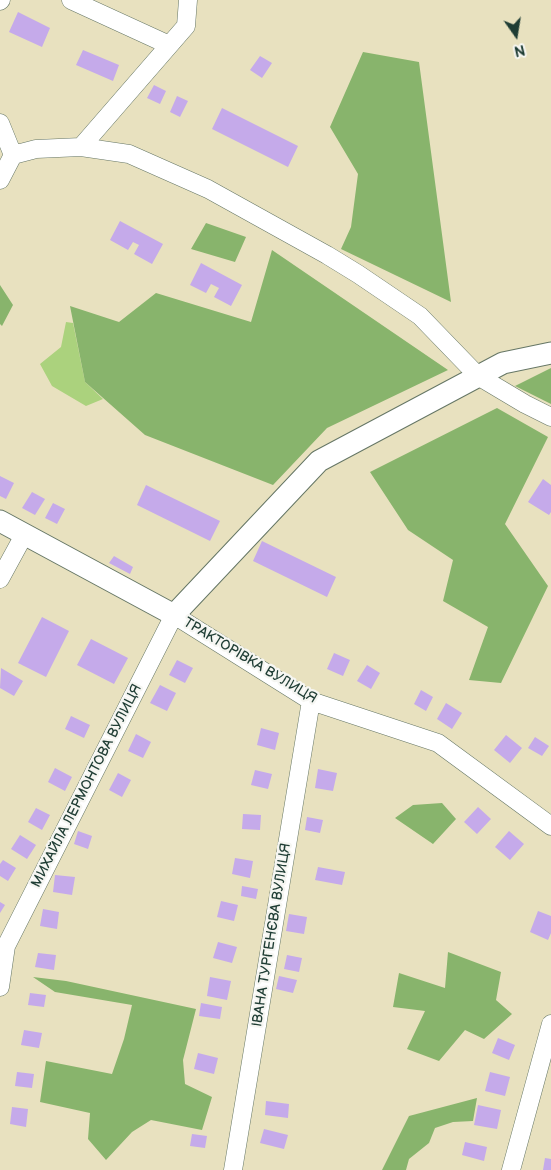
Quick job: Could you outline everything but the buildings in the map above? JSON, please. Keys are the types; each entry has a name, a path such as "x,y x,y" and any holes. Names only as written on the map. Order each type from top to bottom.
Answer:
{"main road":[{"path":"174,615 319,461 503,362 551,353"},
{"name":"ТРАКТОРІВКА ВУЛИЦЯ","path":"0,521 174,615"}],"street":[{"path":"71,0 169,45"},
{"path":"81,147 186,26 188,0"},
{"path":"0,123 13,155"},
{"path":"0,180 13,155 36,149 81,147 129,154 208,189 327,255 420,316 478,376 551,417"},
{"path":"0,579 24,535"},
{"name":"ТРАКТОРІВКА ВУЛИЦЯ","path":"174,615 311,701 438,743 551,826"},
{"name":"МИХАЙЛА ЛЕРМОНТОВА ВУЛИЦЯ","path":"0,987 3,952 174,615"},
{"name":"ІВАНА ТУРГЕНЄВА ВУЛИЦЯ","path":"233,1170 311,701"},
{"path":"510,1170 551,1024"}],"green space":[{"path":"363,52 419,62 451,302 341,249 351,227 358,174 330,127"},
{"path":"206,223 246,237 235,262 191,249"},
{"path":"272,250 448,370 327,428 273,485 145,435 85,382 70,306 119,322 156,293 251,322"},
{"path":"0,285 13,305 2,326 0,324"},
{"path":"66,322 73,323 85,382 103,399 86,406 52,386 40,364 61,347"},
{"path":"551,368 551,404 515,386"},
{"path":"497,408 548,437 505,524 548,586 501,683 469,680 488,627 443,601 453,560 408,530 370,472"},
{"path":"442,803 456,819 433,844 395,818 413,805"},
{"path":"448,952 501,972 496,1000 512,1014 484,1039 465,1030 439,1061 407,1049 425,1011 393,1007 399,973 445,988"},
{"path":"33,977 66,981 196,1009 183,1060 185,1084 212,1097 202,1130 151,1120 132,1132 106,1160 88,1139 90,1113 40,1102 46,1061 112,1074 124,1039 132,1005 55,992"},
{"path":"477,1098 473,1121 453,1122 435,1128 429,1143 409,1159 406,1170 382,1170 409,1116"}]}
